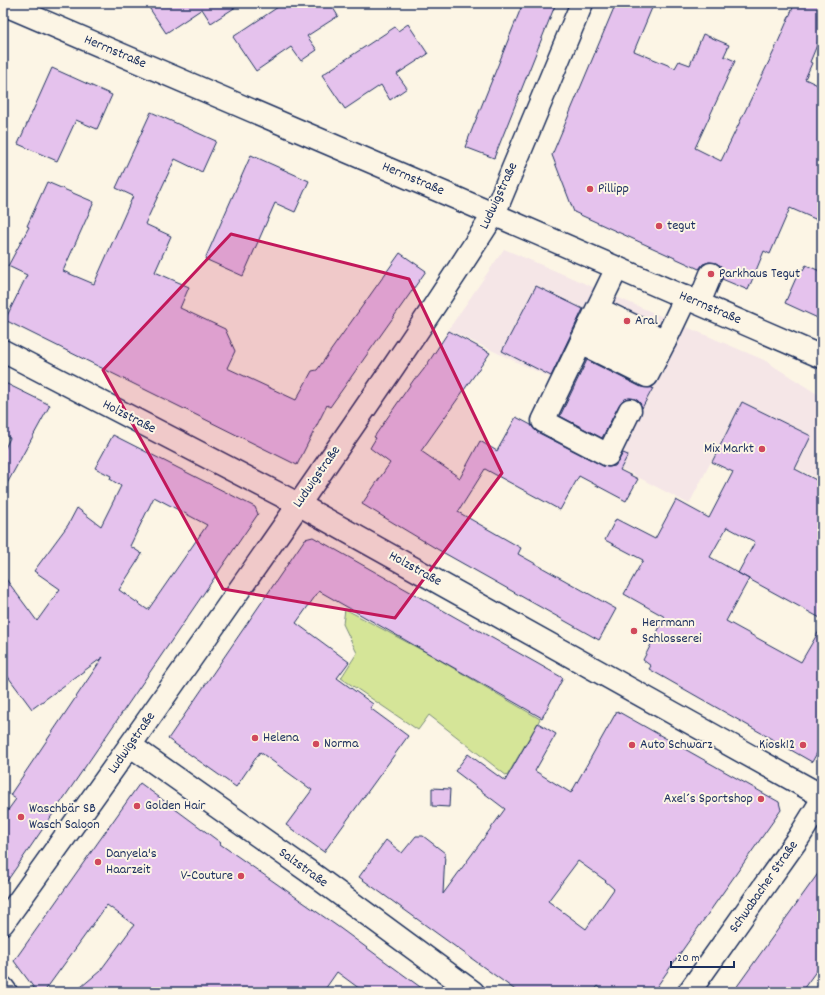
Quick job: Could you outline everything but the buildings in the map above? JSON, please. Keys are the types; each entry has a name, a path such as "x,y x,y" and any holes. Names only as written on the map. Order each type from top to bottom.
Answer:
{"street":[{"name":"Ludwigstraße","path":"3,924 131,746 442,296 494,214 582,3"},
{"name":"Herrnstraße","path":"3,4 494,214 822,357"},
{"path":"617,268 543,421 608,455 630,410"},
{"path":"653,365 692,300 711,274"},
{"path":"589,326 653,365"},
{"path":"589,326 653,365"},
{"name":"Holzstraße","path":"3,351 298,504 822,796"},
{"name":"Salzstraße","path":"131,746 318,878 473,992"},
{"name":"Schwabacher Straße","path":"689,992 799,837 822,800"},
{"path":"3,988 6,992"}],"highlighted area":[{"path":"231,234 409,279 502,473 395,618 223,589 103,370"}],"shaded area":[{"path":"504,249 764,360 822,397 822,481 796,468 811,436 742,402 689,504 533,422 553,379 448,330"}],"green space":[{"path":"345,609 431,655 540,719 507,776 429,715 418,730 341,678 357,653 343,624"}],"place":[{"name":"Pillipp","path":"590,189"},
{"name":"tegut","path":"659,226"},
{"name":"Parkhaus Tegut","path":"711,274"},
{"name":"Aral","path":"627,321"},
{"name":"Mix Markt","path":"762,449"},
{"name":"Herrmann Schlosserei","path":"634,631"},
{"name":"Helena","path":"255,738"},
{"name":"Norma","path":"316,744"},
{"name":"Auto Schwarz","path":"632,745"},
{"name":"Kiosk12","path":"803,745"},
{"name":"Axel´s Sportshop","path":"761,799"},
{"name":"Golden Hair","path":"137,806"},
{"name":"Waschbär SB Wasch Saloon","path":"21,817"},
{"name":"Danyela's Haarzeit","path":"98,862"},
{"name":"V-Couture","path":"241,876"}]}
